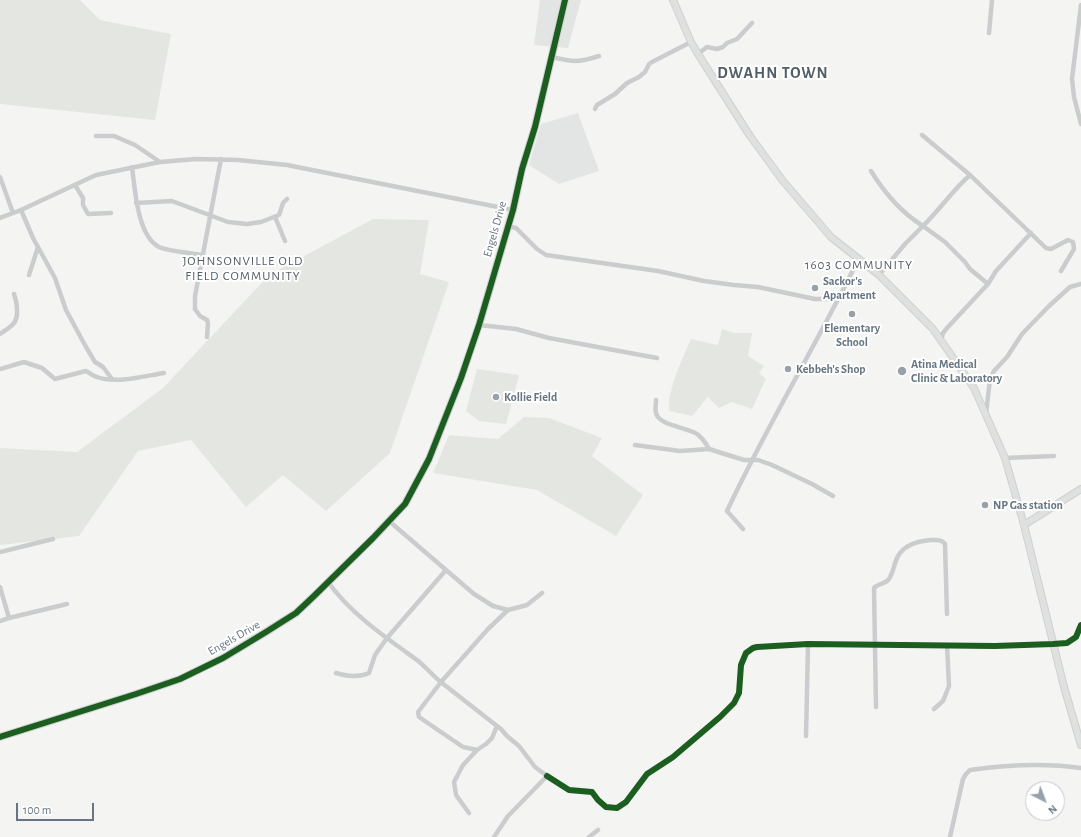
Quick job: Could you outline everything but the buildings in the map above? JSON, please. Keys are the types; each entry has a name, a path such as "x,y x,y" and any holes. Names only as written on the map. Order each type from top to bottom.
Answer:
{"street":[{"name":"Engels Drive","path":"0,737 180,679 223,658 296,613 405,504 429,459 480,325 513,210 566,0"},
{"path":"673,0 691,42 698,54 750,136 783,181 831,237 879,275 933,329 974,388 1005,458 1024,525 1074,727 1081,745"},
{"path":"989,33 992,0"},
{"path":"1081,4 1072,79 1074,97 1081,124"},
{"path":"698,54 707,47 717,49 723,47 727,43 737,38 752,23"},
{"path":"595,109 597,105 615,94 627,83 642,75 652,62 691,42"},
{"path":"552,57 572,62 584,61 599,56"},
{"path":"922,134 970,175 1046,248 1050,249 1068,240 1074,242 1074,249 1061,271"},
{"path":"96,136 114,136 135,145 160,162"},
{"path":"0,218 21,210 96,175 160,162 221,159 287,165 513,210"},
{"path":"207,337 207,320 195,309 195,296 221,159"},
{"path":"132,167 136,202 144,227 152,242 160,247 202,255"},
{"path":"871,171 882,188 906,213 945,242 970,269 988,284"},
{"path":"879,275 905,244 924,226 970,175"},
{"path":"0,177 13,213"},
{"path":"75,185 83,198 83,205 88,214 111,213"},
{"path":"136,202 172,201 228,222 247,224 261,222 279,215 283,203 287,198"},
{"path":"21,210 38,247 55,278 66,310 86,348 95,362 103,368 112,379"},
{"path":"275,217 285,241"},
{"path":"508,226 516,228 537,249 546,255 658,271 704,281 758,287 815,299 840,297"},
{"path":"941,341 943,333 947,328 988,284 996,271 1031,233"},
{"path":"29,276 38,247"},
{"path":"743,529 727,511 751,460 840,297 859,258"},
{"path":"986,414 990,379 994,371 1008,357 1022,334 1053,302 1070,287 1081,284"},
{"path":"0,334 18,318 17,301 14,294"},
{"path":"480,325 516,329 549,338 657,358"},
{"path":"0,369 24,362 42,368 55,378 86,371 95,377 112,379 126,379 164,373"},
{"path":"656,400 656,412 658,417 669,424 697,433 709,449"},
{"path":"635,445 680,451 709,449 738,458 758,460 812,484 833,496"},
{"path":"1005,458 1054,456"},
{"path":"1024,525 1081,489"},
{"path":"1018,503 1033,508 1052,507"},
{"path":"389,521 474,594 493,606 508,610"},
{"path":"0,552 53,539"},
{"path":"876,707 874,588 876,585 887,582 890,578 898,556 911,544 923,541 940,540 945,544 947,614"},
{"path":"336,673 351,677 370,673 375,655 387,638 446,570"},
{"path":"328,582 344,602 353,610 501,729 519,746 535,767 569,790 592,792 606,807 617,808 626,802 647,774 673,757 720,717 734,703 739,693 741,665 746,653 757,647 808,644 995,646 1053,644 1067,643 1076,637 1081,626"},
{"path":"0,587 9,618"},
{"path":"477,750 463,747 419,717 418,712 441,682 488,629 508,610 527,605 542,593"},
{"path":"0,621 68,604"},
{"path":"806,736 808,644"},
{"path":"934,710 943,701 949,686 947,645"},
{"path":"469,813 456,795 454,782 463,764 492,738 497,726"},
{"path":"950,837 963,779 970,770 1035,766 1068,766 1081,768"},
{"path":"494,837 508,816 547,776"},
{"path":"589,837 598,830"}],"shaded area":[{"path":"0,0 80,0 100,20 171,34 155,120 0,104"},
{"path":"540,0 581,0 568,48 534,45"},
{"path":"578,113 599,171 559,184 529,165 541,124"},
{"path":"373,219 429,220 420,274 449,282 390,453 326,511 283,475 246,507 191,440 138,451 79,536 0,545 0,448 77,452 163,388 269,275"},
{"path":"722,329 734,333 752,333 748,356 764,366 759,373 766,379 752,409 732,402 719,408 708,397 692,416 669,411 670,394 673,384 691,339 718,345"},
{"path":"477,369 519,375 506,424 479,421 466,411"},
{"path":"524,417 549,418 602,438 592,456 643,495 616,536 537,490 433,473 449,435 498,439"}],"cycle path":[{"path":"0,737 180,679 223,658 296,613 373,538 405,504 429,459 461,378 479,325 513,210 522,169 535,127 565,0"},
{"path":"547,776 569,790 592,792 606,807 617,808 626,802 647,774 673,757 720,717 734,703 739,693 741,665 746,653 753,648 808,644 995,646 1053,644 1067,643 1076,637 1081,625"}],"place":[{"name":"Sackor's Apartment","path":"815,288"},
{"name":"Elementary School","path":"852,314"},
{"name":"Kebbeh's Shop","path":"788,369"},
{"name":"Atina Medical Clinic & Laboratory","path":"902,371"},
{"name":"Kollie Field","path":"496,397"},
{"name":"NP Gas station","path":"985,505"}],"district":[{"name":"DWAHN TOWN","path":"773,73"},
{"name":"1603 COMMUNITY","path":"859,265"},
{"name":"JOHNSONVILLE OLD FIELD COMMUNITY","path":"243,268"}]}
